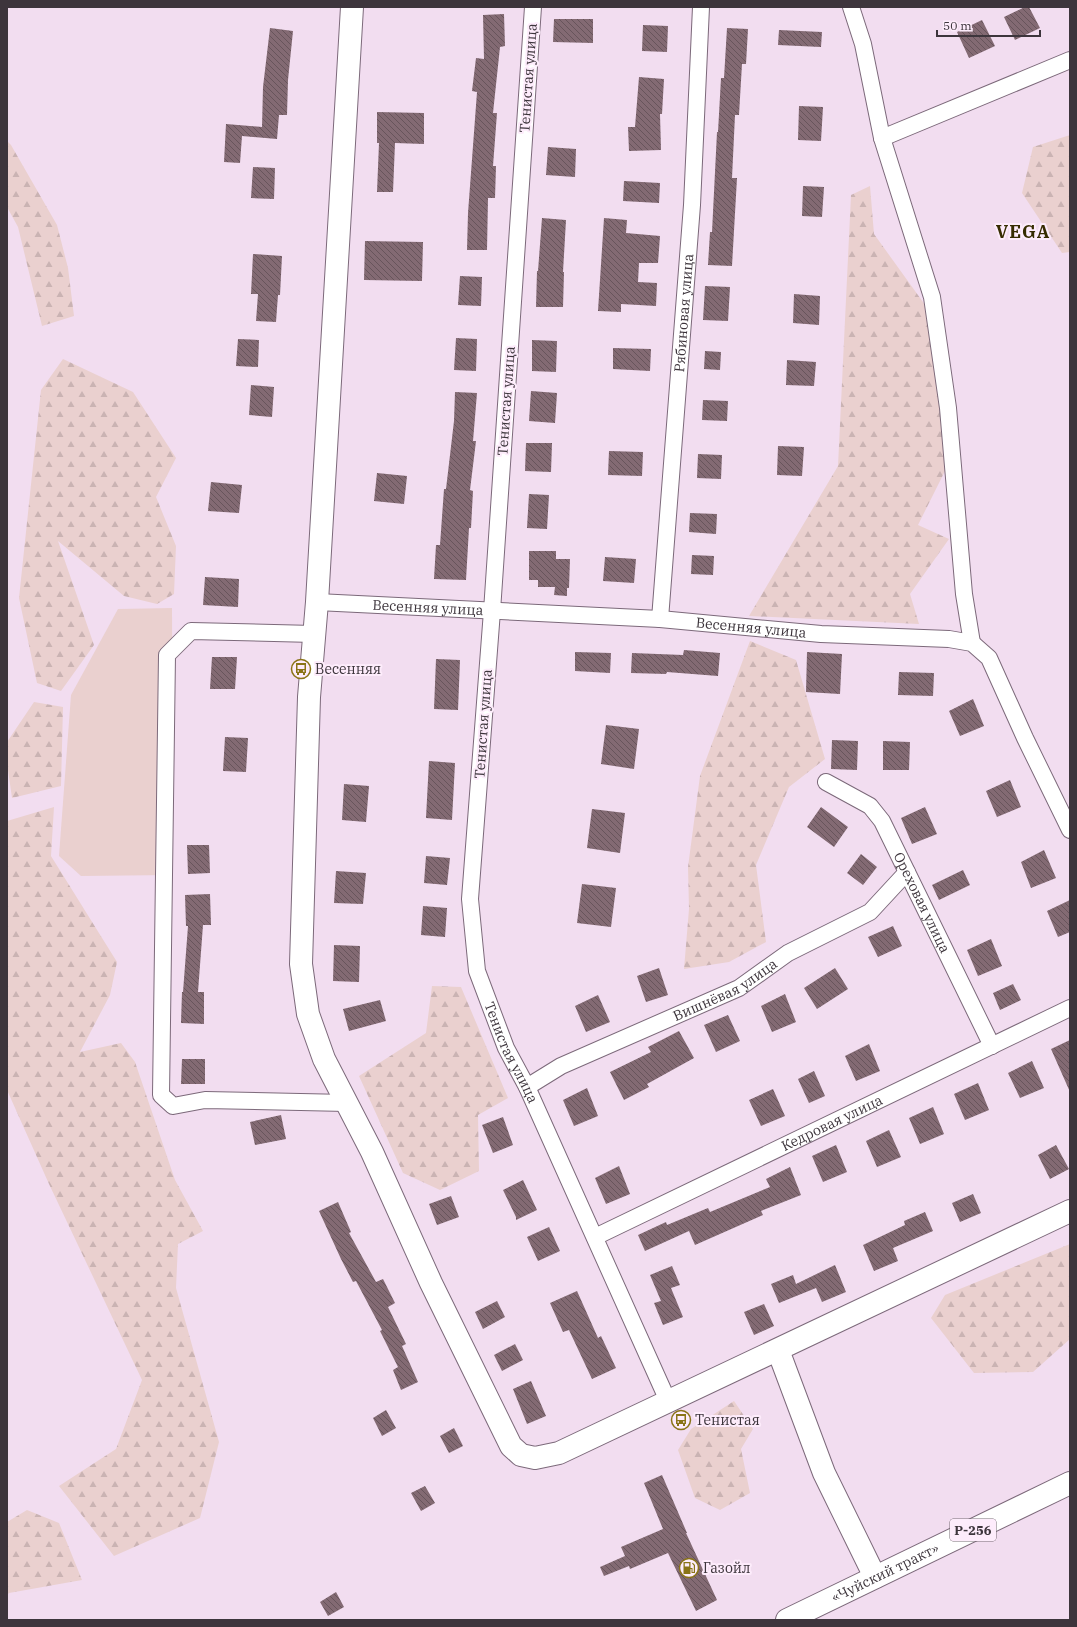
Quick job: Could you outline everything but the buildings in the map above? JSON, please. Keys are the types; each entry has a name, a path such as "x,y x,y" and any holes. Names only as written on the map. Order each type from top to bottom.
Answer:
{"main road":[{"path":"352,7 317,602 310,697 301,964 308,1014 324,1058 372,1152 431,1283 511,1446 521,1455 535,1458 559,1453 1070,1211"},
{"path":"778,1350 824,1472 875,1577"},
{"name":"«Чуйский тракт»","path":"787,1620 1070,1483"}],"street":[{"name":"Тенистая улица","path":"533,7 492,611 470,899 477,971 506,1048 527,1087 668,1401"},
{"name":"Рябиновая улица","path":"660,619 692,205 702,7"},
{"path":"851,7 863,44 882,138 932,297 948,408 964,594 972,643 989,658 1025,738 1070,830"},
{"path":"882,138 1070,60"},
{"name":"Весенняя улица","path":"317,602 660,619 821,634 949,639 972,643"},
{"path":"314,634 191,631 167,655 161,1095 172,1106 205,1100 347,1104"},
{"name":"Ореховая улица","path":"826,782 870,806 882,821 992,1046"},
{"name":"Вишнёвая улица","path":"527,1087 561,1066 739,988 788,953 870,912 907,872"},
{"name":"Кедровая улица","path":"595,1237 1070,1008"}],"green space":[{"path":"1070,135 1070,252 1062,253 1022,193 1033,147"},
{"path":"7,141 11,145 57,225 68,268 74,316 42,326 18,227 7,207"},
{"path":"870,186 874,234 928,309 948,465 918,525 949,539 910,594 919,624 749,616 838,466 851,195"},
{"path":"63,359 133,392 176,458 156,497 176,546 174,594 157,604 124,596 58,541 94,645 61,691 37,683 19,598 41,390"},
{"path":"172,608 173,875 81,876 59,856 71,695 118,609"},
{"path":"750,641 796,660 825,759 789,787 756,865 766,942 729,962 684,969 689,909 688,867 700,776"},
{"path":"34,702 63,707 61,786 12,798 7,763 7,742"},
{"path":"54,807 51,856 117,962 110,995 80,1052 121,1043 135,1062 175,1180 203,1231 178,1244 176,1288 219,1442 200,1518 114,1556 59,1486 116,1449 142,1380 49,1184 7,1090 7,821"},
{"path":"432,986 461,987 508,1098 478,1115 479,1171 440,1190 403,1173 359,1076 426,1033"},
{"path":"1070,1244 1070,1339 1033,1372 974,1373 931,1318 945,1295"},
{"path":"734,1401 753,1429 741,1449 750,1493 720,1510 695,1498 678,1450 691,1429"},
{"path":"27,1510 59,1523 82,1580 9,1593 7,1595 7,1522"}],"place":[{"name":"Весенняя","path":"301,669"},
{"name":"Тенистая","path":"681,1420"},
{"name":"Газойл","path":"689,1568"}],"district":[{"name":"VEGA","path":"1023,232"}]}
